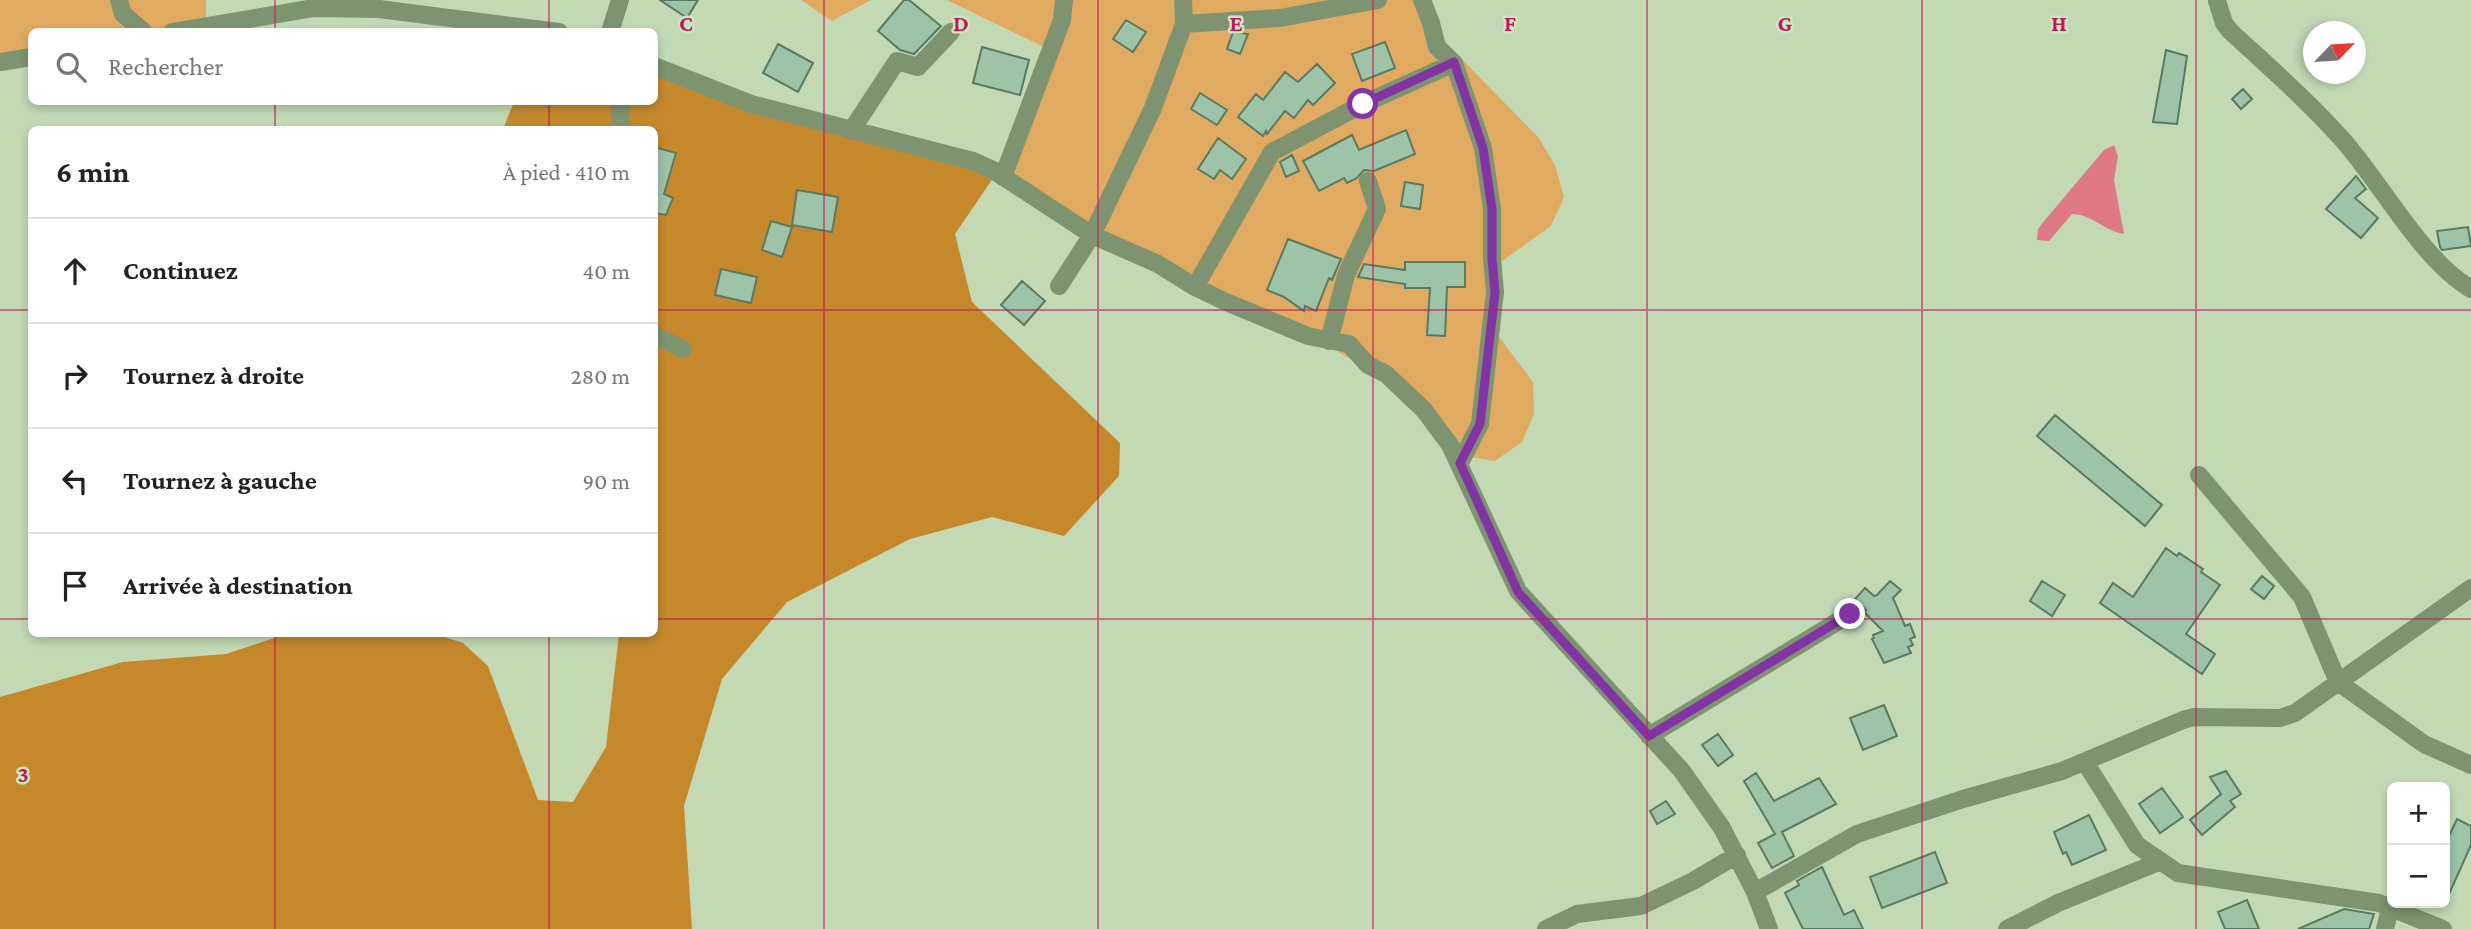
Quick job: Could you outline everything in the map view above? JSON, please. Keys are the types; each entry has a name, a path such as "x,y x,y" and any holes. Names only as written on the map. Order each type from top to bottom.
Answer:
{"street":[{"path":"119,0 123,14 139,28"},
{"path":"611,28 620,0"},
{"path":"1003,177 1062,20 1065,0"},
{"path":"1059,286 1092,235 1153,108 1184,24 1183,0"},
{"path":"1184,24 1280,18 1378,0"},
{"path":"1422,0 1432,23 1437,47 1454,62 1483,148 1492,209 1495,292 1480,424 1460,463"},
{"path":"2217,1 2224,23 2230,31 2342,140 2433,257 2459,282 2471,289"},
{"path":"196,28 314,8 379,9 528,28"},
{"path":"851,131 897,61 918,67 951,32"},
{"path":"0,62 28,58"},
{"path":"1195,287 1272,152 1363,104 1454,62"},
{"path":"658,68 751,104 973,161 1003,177 1092,235 1158,264 1195,287 1308,337 1349,344 1368,365 1386,373 1424,410 1460,463 1518,592 1682,771 1722,828 1737,855 1769,929"},
{"path":"620,105 621,126"},
{"path":"1329,341 1346,275 1377,209 1368,181"},
{"path":"658,337 683,348"},
{"path":"2199,475 2302,597 2337,682 2424,744 2471,765"},
{"path":"1755,892 1857,834 1963,799 2062,771 2183,720 2280,718 2295,713 2471,588"},
{"path":"1649,736 1850,614"},
{"path":"2085,762 2137,845 2178,873 2379,903 2387,907"},
{"path":"1546,929 1577,914 1641,906 1693,881 1737,855"},
{"path":"2007,929 2057,903 2161,861"},
{"path":"2385,929 2389,908 2443,929"}],"shaded area":[{"path":"0,0 206,0 206,28 28,28 28,54 0,58"},
{"path":"801,0 871,0 832,21"},
{"path":"947,0 1418,0 1447,44 1538,137 1555,165 1564,197 1551,226 1498,264 1486,292 1491,326 1533,382 1534,414 1522,442 1495,461 1463,456 1372,371 1319,341 1157,273 1000,168 1046,48"},
{"path":"658,62 738,95 977,153 1000,168 955,234 972,302 1120,443 1119,476 1064,536 992,517 910,539 787,602 722,679 684,806 692,929 0,929 0,697 123,662 226,654 277,637 444,637 463,643 488,666 538,800 573,802 606,747 619,637 658,637 658,126 504,126 513,105 658,105"},
{"path":"2114,145 2118,156 2114,180 2124,234 2086,217 2072,214 2049,241 2037,240 2038,229 2045,220 2104,150"}],"building":[{"path":"660,0 698,0 687,18"},
{"path":"904,0 909,0 941,26 914,54 900,50 878,31"},
{"path":"1126,20 1146,32 1133,52 1113,39"},
{"path":"1233,32 1248,34 1240,54 1227,49"},
{"path":"1385,42 1395,68 1362,81 1352,54"},
{"path":"778,44 813,63 798,92 763,73"},
{"path":"982,47 1029,60 1020,95 973,83"},
{"path":"2166,50 2187,56 2177,124 2153,122"},
{"path":"1317,64 1335,83 1313,105 1308,100 1294,118 1285,111 1263,136 1238,117 1256,94 1263,100 1285,72 1298,82"},
{"path":"2243,89 2252,99 2241,109 2232,99"},
{"path":"1200,93 1227,110 1217,125 1191,109"},
{"path":"1406,130 1415,154 1374,171 1364,170 1357,178 1347,183 1344,178 1319,191 1303,161 1352,135 1359,150"},
{"path":"1218,138 1246,159 1232,179 1220,170 1214,179 1198,169"},
{"path":"658,148 676,153 664,194 673,198 666,215 658,214"},
{"path":"1292,155 1299,171 1286,177 1280,162"},
{"path":"2356,176 2366,189 2355,198 2378,218 2361,238 2326,209"},
{"path":"1405,182 1423,185 1420,209 1401,206"},
{"path":"797,190 838,197 832,232 792,225"},
{"path":"771,221 792,227 782,257 762,250"},
{"path":"2468,227 2471,246 2442,250 2437,231"},
{"path":"1288,239 1341,259 1332,280 1329,278 1316,311 1305,306 1304,311 1284,297 1267,290"},
{"path":"1405,262 1465,262 1465,287 1447,287 1445,336 1427,335 1430,288 1405,288 1405,284 1358,277 1364,264 1405,270"},
{"path":"721,269 757,277 751,303 715,295"},
{"path":"1022,281 1045,301 1024,325 1001,305"},
{"path":"2055,415 2162,505 2145,526 2037,436"},
{"path":"2166,548 2203,569 2201,572 2220,585 2186,634 2215,654 2202,674 2100,603 2113,583 2133,597"},
{"path":"2262,576 2274,586 2264,599 2251,589"},
{"path":"1890,581 1901,590 1893,598 1905,626 1910,624 1915,637 1910,639 1913,645 1908,647 1911,653 1884,663 1872,639 1873,635 1883,631 1855,599 1865,588 1874,596 1877,595"},
{"path":"2042,581 2065,595 2052,616 2030,601"},
{"path":"1884,705 1897,736 1863,750 1850,718"},
{"path":"1718,734 1733,755 1718,766 1702,745"},
{"path":"2226,771 2241,794 2230,801 2235,807 2202,835 2190,820 2221,794 2210,777"},
{"path":"1756,773 1774,801 1819,778 1836,804 1782,832 1794,856 1772,868 1758,843 1775,834 1744,781"},
{"path":"2162,788 2183,817 2160,833 2139,804"},
{"path":"1666,801 1675,814 1657,824 1650,811"},
{"path":"2089,815 2106,850 2072,865 2066,852 2063,854 2054,832"},
{"path":"2457,819 2471,826 2471,845 2450,892 2450,845 2450,834"},
{"path":"1935,852 1947,883 1882,908 1870,877"},
{"path":"1822,867 1844,915 1854,910 1863,929 1803,929 1785,893 1799,885 1797,881"},
{"path":"2247,900 2259,929 2225,929 2218,912"},
{"path":"2344,909 2374,914 2369,929 2298,929"}],"route":[{"path":"1363,104 1454,62 1483,148 1492,209 1495,292 1480,424 1460,463 1518,592 1649,736 1850,614"}]}
